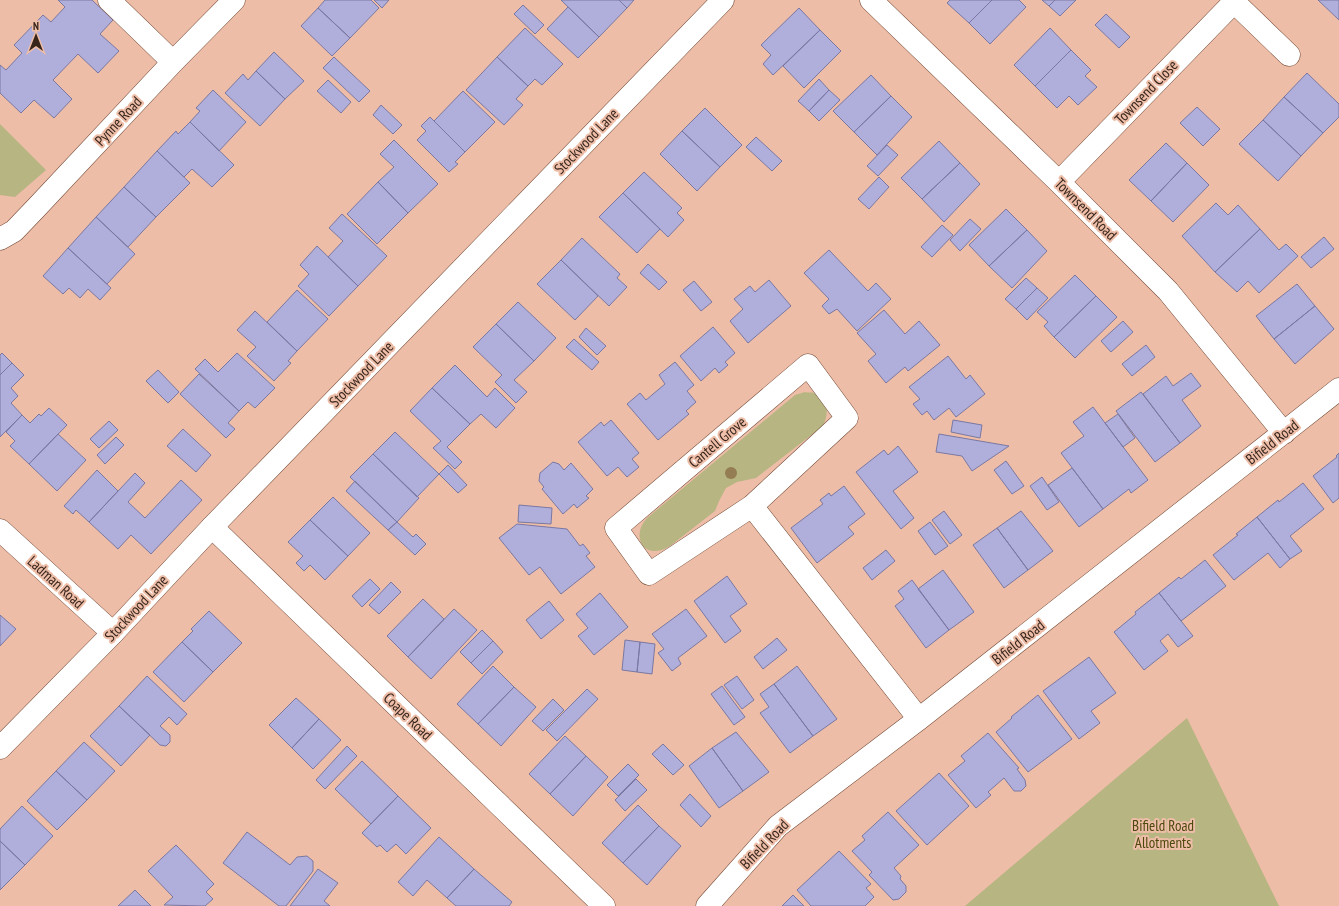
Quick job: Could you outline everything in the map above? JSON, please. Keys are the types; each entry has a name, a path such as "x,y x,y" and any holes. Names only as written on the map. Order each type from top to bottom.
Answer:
{"street":[{"path":"109,0 173,62"},
{"name":"Pynne Road","path":"0,239 14,230 38,207 173,62 234,0"},
{"name":"Stockwood Lane","path":"0,748 113,633 212,527 723,0"},
{"name":"Townsend Road","path":"871,0 1059,182 1168,291 1284,433"},
{"name":"Townsend Close","path":"1059,182 1233,1 1289,55"},
{"name":"Cantell Grove","path":"808,366 847,418 752,506 649,574 616,528 808,366"},
{"name":"Bifield Road","path":"707,906 778,826 919,720 1339,389"},
{"path":"752,506 919,720"},
{"name":"Coape Road","path":"212,527 604,906"},
{"name":"Ladman Road","path":"0,530 113,633"}],"green space":[{"path":"0,124 46,170 15,197 0,195"},
{"path":"805,392 819,395 825,402 827,412 823,426 756,478 737,482 726,488 715,511 670,546 661,550 653,551 642,545 640,533 642,525 647,518 795,395"},
{"name":"Bifield Road Allotments","path":"1187,718 1279,906 965,906"}],"building":[{"path":"58,0 92,0 113,20 100,34 119,51 98,73 78,54 53,80 72,99 54,118 34,100 21,113 0,93 0,65 6,70 22,53 14,45 43,15 51,22 65,7"},
{"path":"325,0 371,0 379,8 350,38 318,8"},
{"path":"374,0 389,0 382,8"},
{"path":"561,0 619,0 627,8 599,37"},
{"path":"619,0 634,0 627,8"},
{"path":"950,0 992,0 969,23 947,3"},
{"path":"992,0 1019,0 1026,7 990,44 969,23"},
{"path":"1042,0 1055,0 1049,6"},
{"path":"1055,0 1076,0 1060,16 1049,6"},
{"path":"1318,0 1339,0 1339,20"},
{"path":"523,5 544,25 535,34 514,14"},
{"path":"568,7 599,37 578,58 547,29"},
{"path":"318,8 350,38 332,56 301,26"},
{"path":"799,8 820,30 773,75 763,64 771,55 761,45"},
{"path":"1106,14 1130,37 1119,48 1095,25"},
{"path":"525,28 563,64 542,85 535,79 528,86 497,57"},
{"path":"1050,28 1071,50 1035,86 1014,65"},
{"path":"820,30 841,51 804,88 783,66"},
{"path":"1071,50 1091,70 1085,76 1097,87 1078,105 1069,96 1057,108 1035,86"},
{"path":"274,52 304,81 285,99 256,71"},
{"path":"334,57 370,91 359,102 323,68"},
{"path":"497,57 528,86 516,99 523,105 504,125 466,90"},
{"path":"256,71 285,99 260,126 225,93 243,74 248,80"},
{"path":"1307,73 1339,104 1339,117 1323,133 1284,97"},
{"path":"871,75 891,96 854,132 833,111"},
{"path":"819,79 829,90 809,111 798,101"},
{"path":"328,80 351,102 341,113 317,91"},
{"path":"213,90 246,122 219,151 190,122 200,111 196,108"},
{"path":"829,90 840,100 819,121 809,111"},
{"path":"463,91 495,122 465,152 434,121"},
{"path":"891,96 912,117 877,155 854,132"},
{"path":"1284,97 1323,133 1301,156 1263,120"},
{"path":"381,105 402,125 393,134 373,115"},
{"path":"1197,107 1220,129 1203,146 1180,123"},
{"path":"705,108 742,145 720,167 682,131"},
{"path":"430,117 465,152 455,162 458,164 449,172 417,140 426,131 421,126"},
{"path":"1263,120 1301,156 1278,181 1239,144"},
{"path":"190,122 234,165 212,187 192,169 184,177 157,151 176,131 178,134"},
{"path":"682,131 720,167 697,191 660,154"},
{"path":"756,137 782,161 772,171 746,147"},
{"path":"394,140 438,184 408,213 378,182 394,167 380,154"},
{"path":"939,141 960,163 922,199 901,178"},
{"path":"1166,143 1187,163 1151,201 1129,180"},
{"path":"887,145 898,155 878,176 867,166"},
{"path":"157,151 190,183 156,217 124,187"},
{"path":"960,163 980,184 944,222 922,199"},
{"path":"1187,163 1209,185 1173,222 1151,201"},
{"path":"644,172 682,208 677,213 684,220 668,237 623,193"},
{"path":"879,177 889,187 869,209 858,199"},
{"path":"378,182 408,213 377,244 347,214"},
{"path":"124,187 156,217 128,247 96,217"},
{"path":"623,193 660,229 637,253 599,217"},
{"path":"1216,203 1228,215 1238,205 1260,229 1215,272 1182,236"},
{"path":"1006,209 1027,230 989,266 969,245"},
{"path":"342,214 387,256 358,286 328,257 343,241 329,228"},
{"path":"96,217 135,254 107,284 68,248"},
{"path":"970,219 981,229 960,251 950,240"},
{"path":"942,225 953,235 932,257 921,247"},
{"path":"1260,229 1279,250 1286,244 1298,256 1259,293 1248,281 1237,292 1215,272"},
{"path":"1027,230 1047,251 1012,288 989,266"},
{"path":"1324,237 1334,249 1311,268 1301,257"},
{"path":"582,238 620,274 617,278 627,287 609,306 561,260"},
{"path":"317,246 358,286 329,316 298,286 309,274 300,265"},
{"path":"68,248 111,288 100,300 88,289 80,298 69,288 63,294 43,276"},
{"path":"829,250 868,291 876,283 891,299 857,331 837,309 829,314 822,306 829,299 804,273"},
{"path":"561,260 598,296 575,320 537,284"},
{"path":"648,264 667,282 659,290 640,273"},
{"path":"1075,275 1096,296 1054,337 1044,326 1048,322 1037,312"},
{"path":"1026,278 1037,288 1016,309 1005,299"},
{"path":"769,280 791,306 748,343 730,321 743,309 734,299 750,286 755,292"},
{"path":"694,281 712,302 701,311 683,290"},
{"path":"1297,284 1315,306 1274,339 1256,316"},
{"path":"1037,288 1048,298 1027,320 1016,309"},
{"path":"297,290 328,319 297,351 267,322"},
{"path":"1096,296 1117,317 1075,358 1054,337"},
{"path":"518,302 556,338 534,361 496,324"},
{"path":"1315,306 1334,329 1295,364 1274,339"},
{"path":"884,310 905,334 919,321 940,345 908,371 905,367 886,383 868,361 876,354 857,333"},
{"path":"255,311 297,351 288,361 291,363 274,381 247,356 256,347 237,330"},
{"path":"1123,321 1133,332 1111,352 1101,341"},
{"path":"496,324 534,361 514,380 527,392 516,403 495,382 502,375 473,347"},
{"path":"713,327 735,353 725,362 728,365 719,373 715,368 701,381 680,356"},
{"path":"586,328 606,346 597,355 579,337"},
{"path":"574,339 599,362 592,370 566,347"},
{"path":"1146,345 1155,357 1132,376 1122,364"},
{"path":"2,353 12,363 0,375 0,355"},
{"path":"237,353 275,388 255,408 248,402 239,411 195,369 205,359 218,372"},
{"path":"948,356 966,379 970,375 985,394 956,417 949,408 934,420 927,411 922,415 913,404 920,399 909,387"},
{"path":"675,362 694,385 687,391 696,402 686,411 689,414 658,440 627,404 640,393 646,400 665,384 659,375"},
{"path":"12,363 24,375 11,388 18,396 11,403 22,415 0,437 0,375"},
{"path":"455,365 487,397 495,388 515,408 496,428 481,414 470,424 432,388"},
{"path":"158,370 179,392 168,403 146,381"},
{"path":"1191,373 1201,386 1182,400 1201,426 1180,443 1143,394 1166,376 1173,386"},
{"path":"199,374 239,411 228,423 235,429 226,438 180,394"},
{"path":"432,388 470,424 447,447 462,462 455,469 433,448 441,441 410,411"},
{"path":"1141,392 1180,443 1155,462 1116,411"},
{"path":"1093,407 1148,480 1131,493 1129,489 1103,509 1061,453 1084,436 1073,422"},
{"path":"49,408 67,425 29,464 10,446 15,441 6,432 22,415 30,423 39,414 41,416"},
{"path":"1118,414 1135,438 1123,447 1105,423"},
{"path":"611,420 639,453 632,459 639,467 627,477 618,467 607,476 578,442 601,422 604,426"},
{"path":"953,420 982,425 980,438 951,432"},
{"path":"109,421 118,430 99,448 90,439"},
{"path":"183,429 211,455 196,472 167,446"},
{"path":"395,432 439,474 417,497 373,454"},
{"path":"58,434 86,460 57,491 29,464"},
{"path":"939,434 1009,446 972,471 962,456 936,452"},
{"path":"116,437 124,445 105,464 97,455"},
{"path":"898,446 918,472 893,491 914,518 901,529 856,472 884,450 888,455"},
{"path":"1339,453 1339,498 1333,503 1313,476 1337,457 1336,456"},
{"path":"373,454 419,498 397,522 350,477"},
{"path":"1006,461 1024,486 1012,494 994,470"},
{"path":"553,462 559,464 564,470 571,463 593,489 586,496 589,498 577,508 574,504 563,514 542,489 544,487 539,481 540,473"},
{"path":"448,465 467,485 458,493 439,474"},
{"path":"1072,468 1103,509 1079,527 1048,485"},
{"path":"97,470 118,491 89,522 76,510 73,514 64,506"},
{"path":"135,473 145,483 128,502 145,518 181,480 202,500 151,554 131,535 118,549 89,522"},
{"path":"1042,477 1059,502 1047,510 1030,486"},
{"path":"355,481 397,522 388,530 346,491"},
{"path":"1303,483 1324,509 1290,536 1302,551 1290,559 1257,517"},
{"path":"844,486 865,514 848,527 854,534 817,563 791,528 823,504 820,500 829,493 831,496"},
{"path":"333,497 370,533 348,556 310,520"},
{"path":"519,505 552,508 551,524 518,522"},
{"path":"944,511 962,535 950,544 932,520"},
{"path":"1021,511 1053,551 1028,570 997,528"},
{"path":"1257,517 1290,559 1280,568 1268,553 1234,580 1213,555 1238,535 1236,534"},
{"path":"310,520 348,556 325,580 310,565 304,571 296,563 303,556 288,542"},
{"path":"397,522 413,537 416,534 426,544 415,555 388,530"},
{"path":"930,522 948,546 935,555 918,531"},
{"path":"517,524 567,529 580,546 583,544 590,553 586,556 595,567 561,594 540,567 529,575 499,538"},
{"path":"997,528 1028,570 1004,588 973,545"},
{"path":"886,550 895,561 872,580 863,568"},
{"path":"1205,560 1226,586 1181,621 1159,593 1179,577 1181,579"},
{"path":"943,570 974,612 949,630 918,589"},
{"path":"727,576 747,604 730,616 741,631 725,643 694,601"},
{"path":"370,579 380,589 362,607 352,596"},
{"path":"912,580 949,630 926,648 895,606 904,599 898,591"},
{"path":"391,582 401,592 379,614 369,605"},
{"path":"600,593 628,627 594,655 578,636 588,628 576,614"},
{"path":"1159,593 1193,636 1178,647 1168,634 1160,641 1168,651 1144,670 1114,632 1136,614 1135,612"},
{"path":"423,599 444,619 408,657 387,636"},
{"path":"549,601 564,620 541,639 526,620"},
{"path":"454,609 477,630 431,679 408,657"},
{"path":"686,609 707,636 678,658 681,664 672,671 658,653 664,649 652,634"},
{"path":"209,611 242,643 213,672 182,642 193,631 191,629"},
{"path":"0,615 16,629 0,646"},
{"path":"482,630 493,641 471,663 460,652"},
{"path":"777,638 787,650 763,669 754,657"},
{"path":"625,640 640,642 637,672 622,670"},
{"path":"493,641 503,652 482,674 471,663"},
{"path":"182,642 213,672 184,702 153,672"},
{"path":"640,642 655,644 652,674 637,672"},
{"path":"1089,657 1116,693 1091,711 1100,723 1079,739 1043,691"},
{"path":"493,666 514,687 478,724 457,704"},
{"path":"797,666 837,719 813,736 774,684"},
{"path":"147,676 187,714 177,725 169,717 160,726 170,735 170,742 166,746 160,745 119,706"},
{"path":"737,676 754,700 742,709 724,685"},
{"path":"774,684 813,736 790,753 760,713 769,707 760,694"},
{"path":"722,686 745,717 734,725 711,694"},
{"path":"514,687 536,707 501,746 478,724"},
{"path":"587,689 598,699 557,741 546,730"},
{"path":"1038,695 1072,739 1028,772 996,732 1012,718 1011,717"},
{"path":"296,698 319,719 292,748 269,725"},
{"path":"553,699 564,710 543,731 532,721"},
{"path":"119,706 150,735 121,766 90,736"},
{"path":"319,719 341,740 313,769 292,748"},
{"path":"736,732 769,772 743,791 712,748"},
{"path":"988,733 1019,768 1017,769 1025,780 1026,786 1021,791 1014,791 1004,778 988,792 991,795 976,808 948,775 965,761 961,756"},
{"path":"565,736 586,756 550,794 529,774"},
{"path":"84,742 115,771 87,800 56,771"},
{"path":"663,744 684,765 673,775 652,754"},
{"path":"347,746 357,756 325,789 316,780"},
{"path":"712,748 743,791 719,808 689,766"},
{"path":"586,756 608,777 573,816 550,794"},
{"path":"362,761 398,796 371,824 335,789"},
{"path":"628,764 639,775 618,796 607,785"},
{"path":"56,771 87,800 57,830 27,801"},
{"path":"939,773 969,806 927,845 896,811"},
{"path":"636,779 647,790 625,811 615,800"},
{"path":"690,794 711,816 701,827 680,805"},
{"path":"398,796 431,828 406,854 396,844 387,852 380,845 377,847 362,833"},
{"path":"638,805 659,826 623,863 602,843"},
{"path":"22,806 53,836 25,865 0,841 0,829"},
{"path":"888,812 919,845 894,868 901,876 900,879 906,886 906,892 899,899 893,900 869,875 872,872 852,851 865,840 862,836"},
{"path":"659,826 681,846 647,885 623,863"},
{"path":"247,832 290,865 297,857 307,856 313,861 313,871 286,906 279,906 223,863"},
{"path":"439,837 474,869 447,898 427,880 413,896 398,882"},
{"path":"0,841 25,865 0,890"},
{"path":"176,845 214,884 206,892 213,899 205,906 164,905 173,897 148,871"},
{"path":"839,851 871,884 866,888 874,897 865,906 811,906 797,890"},
{"path":"318,869 338,883 324,901 330,906 290,906"},
{"path":"474,869 512,902 509,906 456,906 447,898"},
{"path":"135,890 151,906 118,906"},
{"path":"793,895 804,906 782,906"}]}
